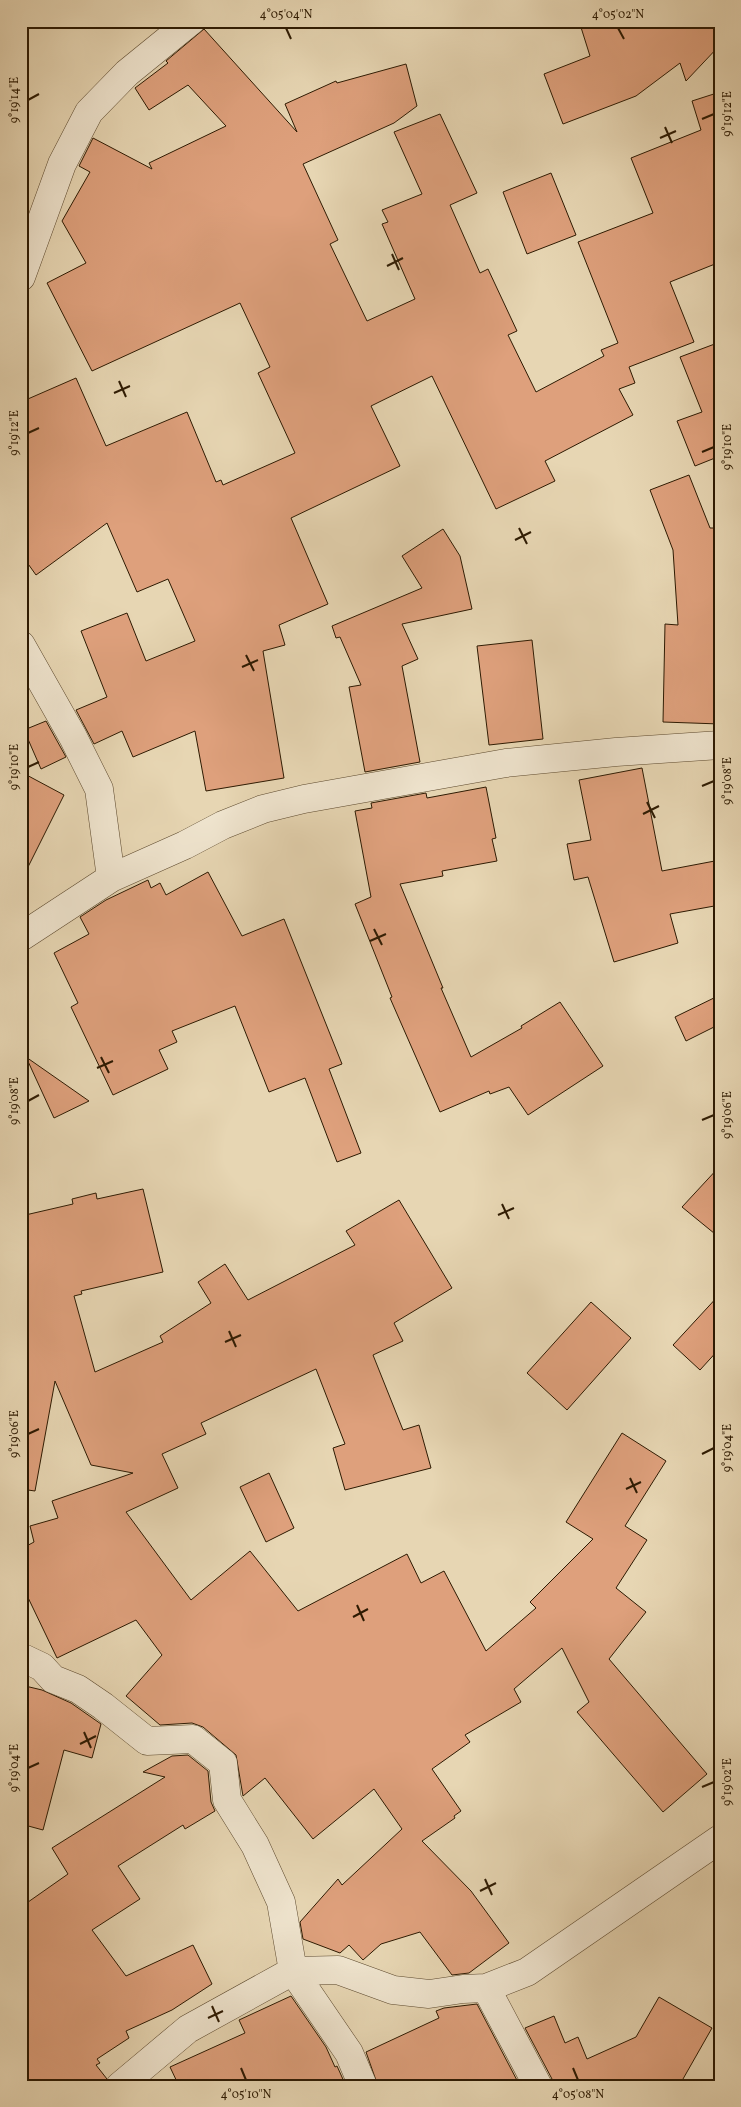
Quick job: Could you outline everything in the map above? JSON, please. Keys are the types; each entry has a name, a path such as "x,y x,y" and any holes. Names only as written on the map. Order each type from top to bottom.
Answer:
{"street":[{"path":"21,277 62,164 89,112 127,74 191,21"},
{"path":"21,645 73,737 99,789 111,878"},
{"path":"21,937 111,878 185,845 223,824 263,809 304,799 506,763 616,752 720,745"},
{"path":"21,1657 42,1667 53,1679 78,1689 147,1741 192,1739 223,1763 227,1800 255,1845 281,1902 293,1971 349,2054 363,2086"},
{"path":"120,2086 188,2029 293,1971 338,1970 393,1990 429,1994 486,1988 527,1972 720,1839"},
{"path":"486,1988 538,2086"}],"building":[{"path":"579,21 720,21 720,45 686,81 680,63 636,96 563,124 544,74 590,56"},
{"path":"204,29 297,132 285,104 336,81 337,83 406,64 417,106 394,123 303,164 338,240 330,244 367,321 415,299 382,224 388,222 382,210 422,194 394,132 440,114 477,193 450,205 480,273 488,269 517,331 508,335 536,392 604,356 601,350 618,343 578,242 653,213 631,158 701,130 692,101 720,92 720,262 670,282 694,342 629,367 635,383 619,389 633,415 545,461 555,481 496,509 432,376 371,406 400,466 291,518 328,604 279,625 285,645 263,651 284,778 206,791 195,731 133,757 122,731 94,744 76,710 107,697 81,631 127,613 146,661 195,641 168,579 137,592 107,523 36,575 21,554 21,402 76,378 106,446 187,412 216,482 221,480 223,485 295,453 258,373 270,367 240,303 92,371 47,283 86,263 62,221 90,172 79,166 93,138 152,169 149,163 226,126 188,85 149,110 135,88 168,63 166,61"},
{"path":"551,173 576,235 527,254 503,192"},
{"path":"720,342 720,456 695,466 677,421 702,412 680,357"},
{"path":"689,475 710,528 718,528 720,569 720,724 663,722 665,624 678,625 673,550 650,490"},
{"path":"443,529 460,556 472,609 402,624 418,659 402,666 420,762 365,772 349,687 361,685 340,637 336,638 332,626 422,588 402,556"},
{"path":"532,640 543,739 489,745 477,646"},
{"path":"46,721 66,757 41,769 24,730"},
{"path":"642,768 662,871 720,860 720,905 670,914 678,943 614,962 588,877 574,880 567,844 591,840 579,780"},
{"path":"21,772 64,795 21,881"},
{"path":"486,787 496,838 492,839 497,861 442,871 443,876 400,884 443,988 441,988 471,1057 522,1028 521,1026 560,1002 603,1066 528,1115 509,1087 490,1094 489,1091 440,1112 390,998 392,997 355,904 371,897 355,811 372,808 371,803 426,793 427,798"},
{"path":"208,872 242,936 284,919 342,1064 329,1069 361,1153 337,1162 305,1078 269,1092 235,1006 172,1031 177,1042 159,1050 168,1069 113,1095 71,1007 78,1003 54,953 89,934 80,917 106,900 148,880 151,888 160,883 166,895"},
{"path":"720,995 720,1024 686,1041 675,1017"},
{"path":"26,1057 89,1101 54,1118"},
{"path":"720,1166 720,1238 682,1207"},
{"path":"143,1189 163,1272 81,1291 82,1294 74,1296 95,1372 163,1342 160,1336 211,1303 198,1282 225,1264 248,1300 355,1245 346,1231 399,1200 452,1288 394,1323 403,1341 373,1355 403,1430 419,1425 431,1468 345,1490 333,1448 345,1444 316,1369 201,1423 206,1434 162,1454 178,1488 126,1512 191,1600 250,1551 298,1611 407,1554 421,1583 444,1571 486,1651 536,1608 530,1602 593,1539 566,1522 622,1433 666,1461 625,1526 647,1540 616,1588 646,1612 609,1659 707,1774 663,1812 577,1712 589,1702 562,1648 514,1689 521,1702 465,1735 470,1742 432,1769 461,1811 454,1816 455,1818 422,1841 471,1891 509,1943 469,1973 452,1975 420,1932 381,1944 363,1960 349,1945 340,1953 303,1939 300,1922 338,1879 342,1885 402,1829 374,1789 313,1839 265,1778 243,1796 236,1755 203,1727 192,1723 160,1725 126,1696 162,1655 136,1620 57,1658 21,1583 21,1549 34,1542 30,1526 58,1518 52,1501 133,1473 91,1465 55,1381 35,1491 21,1489 21,1216 73,1204 72,1199 96,1193 97,1199"},
{"path":"720,1294 720,1348 700,1370 673,1345"},
{"path":"591,1302 631,1338 567,1410 527,1373"},
{"path":"269,1473 294,1528 266,1542 240,1487"},
{"path":"21,1685 42,1690 71,1703 101,1724 92,1758 64,1750 43,1830 21,1824"},
{"path":"188,1755 208,1771 211,1802 215,1811 185,1829 183,1825 118,1866 140,1899 92,1930 126,1976 193,1945 212,1984 172,2010 126,2031 129,2038 97,2059 100,2063 96,2065 107,2079 105,2086 21,2086 21,1907 68,1874 52,1848 165,1777 143,1772 172,1756"},
{"path":"291,1996 326,2047 346,2086 179,2086 170,2067 245,2033 239,2020"},
{"path":"659,1997 712,2028 679,2086 554,2086 525,2028 554,2016 565,2043 578,2037 587,2059 636,2037"},
{"path":"477,2004 520,2086 378,2086 366,2052 439,2018 436,2011 444,2008"}]}
